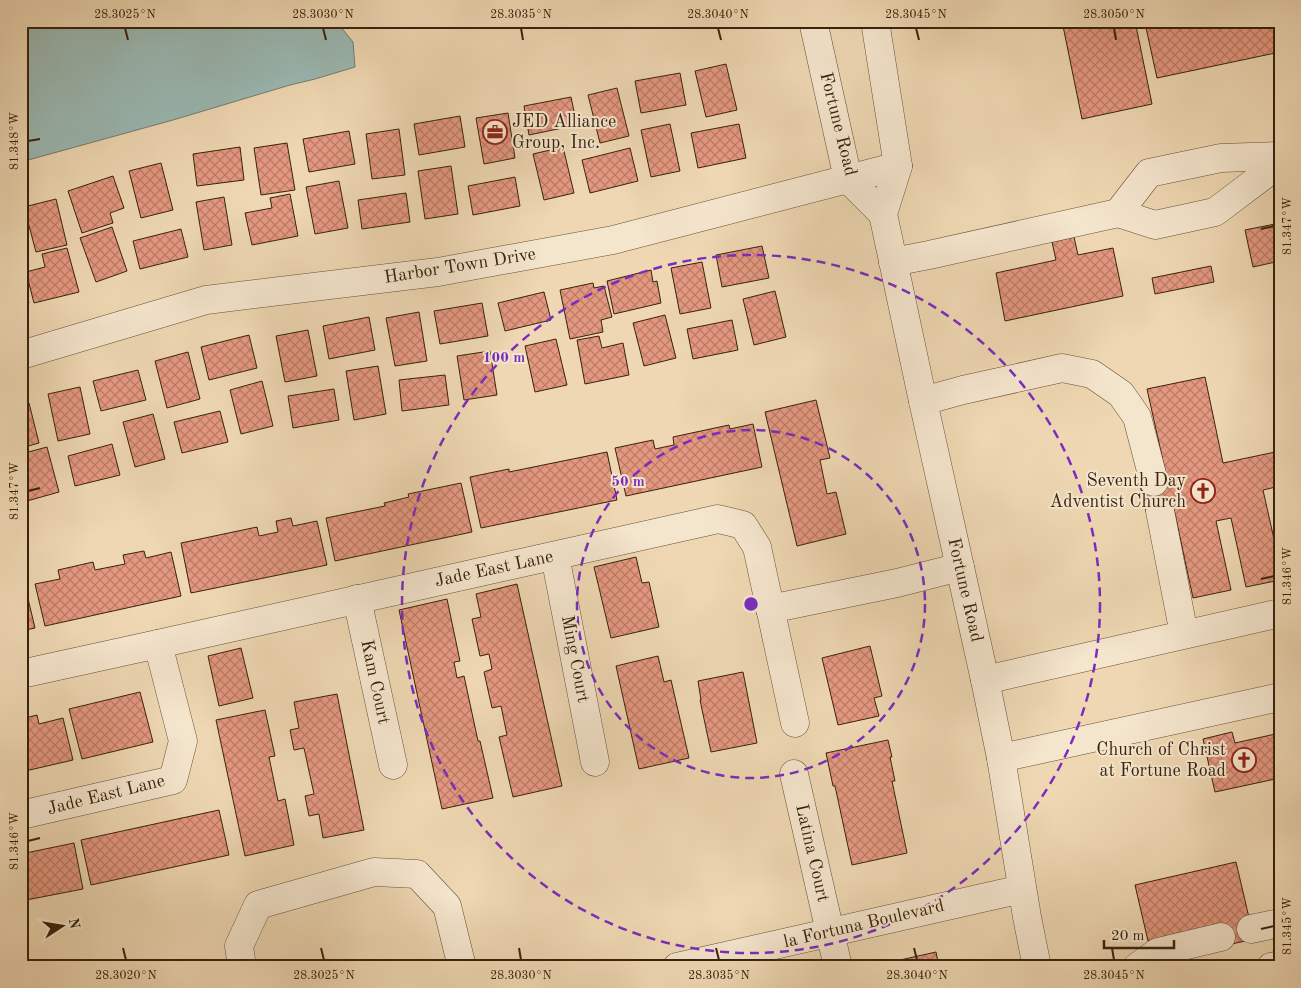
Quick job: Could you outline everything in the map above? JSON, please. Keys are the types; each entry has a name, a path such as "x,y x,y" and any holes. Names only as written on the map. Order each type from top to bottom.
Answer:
{"street":[{"name":"Fortune Road","path":"813,21 848,179 883,214"},
{"name":"Fortune Road","path":"875,21 898,166 883,214 985,680 1037,967"},
{"path":"1118,214 1150,173 1221,158 1280,156"},
{"path":"893,262 1118,214 1155,225 1216,212 1280,163"},
{"name":"Harbor Town Drive","path":"21,355 206,300 438,272 613,240 898,166"},
{"path":"923,400 1062,368 1092,374 1121,394 1137,417 1154,482"},
{"path":"1160,511 1184,634"},
{"name":"Jade East Lane","path":"21,674 718,519 743,525 757,547 795,723"},
{"name":"Ming Court","path":"555,556 596,762"},
{"path":"770,609 960,568"},
{"name":"Kam Court","path":"357,599 393,765"},
{"path":"985,680 1280,613"},
{"name":"Jade East Lane","path":"21,815 173,780 183,742 158,644"},
{"path":"1000,758 1280,697"},
{"name":"Latina Court","path":"794,774 838,967"},
{"path":"242,967 239,946 258,904 374,872 418,874 447,906 462,967"},
{"name":"la Fortuna Boulevard","path":"677,967 1022,889"},
{"path":"1251,929 1280,923"},
{"path":"1137,967 1158,952 1221,936"},
{"path":"1271,967 1280,965"}],"water":[{"path":"21,21 336,21 353,42 355,67 21,162"}],"building":[{"path":"1062,21 1135,21 1152,104 1082,119"},
{"path":"1151,21 1280,21 1280,52 1157,78 1145,23"},
{"path":"726,64 737,110 706,117 695,71"},
{"path":"680,73 686,105 641,113 635,81"},
{"path":"617,88 629,136 600,143 588,95"},
{"path":"571,97 577,125 529,135 524,106"},
{"path":"508,113 515,158 484,164 476,118"},
{"path":"460,116 465,147 419,155 414,124"},
{"path":"670,124 680,171 651,177 641,130"},
{"path":"739,124 746,158 698,168 691,133"},
{"path":"399,129 405,175 372,179 366,134"},
{"path":"349,131 355,164 309,172 303,139"},
{"path":"287,143 295,190 261,195 254,148"},
{"path":"240,147 244,180 197,186 193,154"},
{"path":"563,147 574,193 544,200 533,154"},
{"path":"630,148 638,181 590,193 582,160"},
{"path":"161,163 173,210 141,218 129,171"},
{"path":"451,166 458,214 425,219 418,171"},
{"path":"113,176 124,208 110,213 113,223 82,233 68,191"},
{"path":"515,177 520,206 473,215 468,186"},
{"path":"339,181 348,228 315,234 306,187"},
{"path":"406,193 410,222 362,229 358,200"},
{"path":"290,194 298,236 252,245 245,213 272,208 270,198"},
{"path":"224,197 232,245 204,250 196,202"},
{"path":"56,199 67,245 36,252 24,207"},
{"path":"1280,223 1280,261 1253,267 1245,230"},
{"path":"112,227 127,271 96,282 80,238"},
{"path":"181,229 188,257 140,269 133,241"},
{"path":"1074,237 1078,255 1113,248 1123,296 1005,321 996,273 1056,260 1052,242"},
{"path":"762,246 769,278 722,287 716,255"},
{"path":"67,248 79,292 34,303 26,272 45,267 42,254"},
{"path":"702,262 711,308 680,314 671,268"},
{"path":"1211,266 1214,282 1155,294 1152,278"},
{"path":"651,270 653,282 657,281 661,303 614,314 607,281"},
{"path":"21,274 29,303 21,306"},
{"path":"593,283 594,288 604,286 612,317 601,320 603,332 570,339 560,290"},
{"path":"775,291 786,337 754,345 743,299"},
{"path":"544,292 551,320 505,331 498,303"},
{"path":"482,303 488,336 440,344 434,311"},
{"path":"419,312 427,361 395,366 386,318"},
{"path":"665,315 676,358 644,366 633,323"},
{"path":"369,317 375,350 329,359 323,326"},
{"path":"732,320 738,350 693,359 687,329"},
{"path":"308,330 317,376 285,382 276,336"},
{"path":"249,335 257,368 209,380 201,347"},
{"path":"599,336 602,348 623,343 629,375 585,384 577,340"},
{"path":"556,339 567,385 535,392 525,346"},
{"path":"490,351 497,395 464,400 457,356"},
{"path":"188,352 200,399 167,408 155,361"},
{"path":"378,366 386,414 354,420 346,371"},
{"path":"138,370 146,400 101,411 93,381"},
{"path":"445,375 449,405 402,411 399,380"},
{"path":"1205,377 1223,463 1280,451 1280,486 1263,490 1280,566 1280,580 1246,587 1231,518 1216,521 1231,590 1193,598 1174,509 1147,515 1140,485 1167,479 1147,389"},
{"path":"262,381 273,426 241,434 230,390"},
{"path":"80,387 90,434 58,441 48,394"},
{"path":"334,389 339,420 293,428 288,396"},
{"path":"816,400 830,458 820,460 827,494 836,492 846,534 797,546 765,412"},
{"path":"29,403 39,443 21,448 21,405"},
{"path":"220,411 228,442 182,453 174,422"},
{"path":"153,414 165,459 135,467 123,422"},
{"path":"753,424 762,467 626,496 615,448 653,440 655,449 674,445 673,437 729,425 730,429"},
{"path":"112,444 120,475 75,486 68,456"},
{"path":"47,447 59,492 27,501 21,478 21,454"},
{"path":"607,452 617,500 481,528 470,477 509,469 509,472"},
{"path":"461,483 472,532 335,561 326,518 385,506 384,503 409,497 408,494"},
{"path":"291,518 293,526 317,521 327,565 191,593 181,543 257,527 259,536 278,532 276,521"},
{"path":"144,551 146,558 171,552 181,596 45,626 35,584 60,579 58,570 93,562 95,570 125,564 123,555"},
{"path":"636,557 642,583 649,582 659,627 611,638 594,567"},
{"path":"517,584 562,786 513,797 499,737 507,735 501,706 492,708 484,672 492,669 489,654 480,656 472,619 481,617 476,594"},
{"path":"25,586 35,628 21,631 21,587"},
{"path":"447,599 460,661 454,662 457,678 464,676 493,798 442,809 399,610"},
{"path":"870,646 882,696 874,698 879,716 838,725 822,658"},
{"path":"241,648 253,698 219,706 208,656"},
{"path":"658,656 664,682 671,680 689,758 639,769 616,666"},
{"path":"743,672 757,743 711,752 698,681"},
{"path":"140,692 153,742 82,759 69,709"},
{"path":"337,694 364,830 323,838 319,814 309,816 305,796 314,794 304,748 294,750 290,730 299,728 294,702"},
{"path":"265,710 275,756 269,757 278,801 285,799 294,845 245,856 216,720"},
{"path":"37,715 39,724 63,718 73,760 21,772 21,719"},
{"name":"Church of Christ at Fortune Road","path":"1232,732 1235,743 1280,733 1280,778 1215,792 1203,739"},
{"path":"888,740 895,781 892,781 907,853 852,865 826,753"},
{"path":"219,810 229,855 91,885 81,840"},
{"path":"74,843 83,889 21,901 21,854"},
{"path":"1236,862 1254,939 1223,946 1218,925 1148,941 1135,885"},
{"path":"936,952 939,967 873,967 873,966"}],"place":[{"name":"JED Alliance Group, Inc.","path":"495,132"},
{"name":"Seventh Day Adventist Church","path":"1203,491"},
{"name":"Church of Christ at Fortune Road","path":"1244,760"}]}
